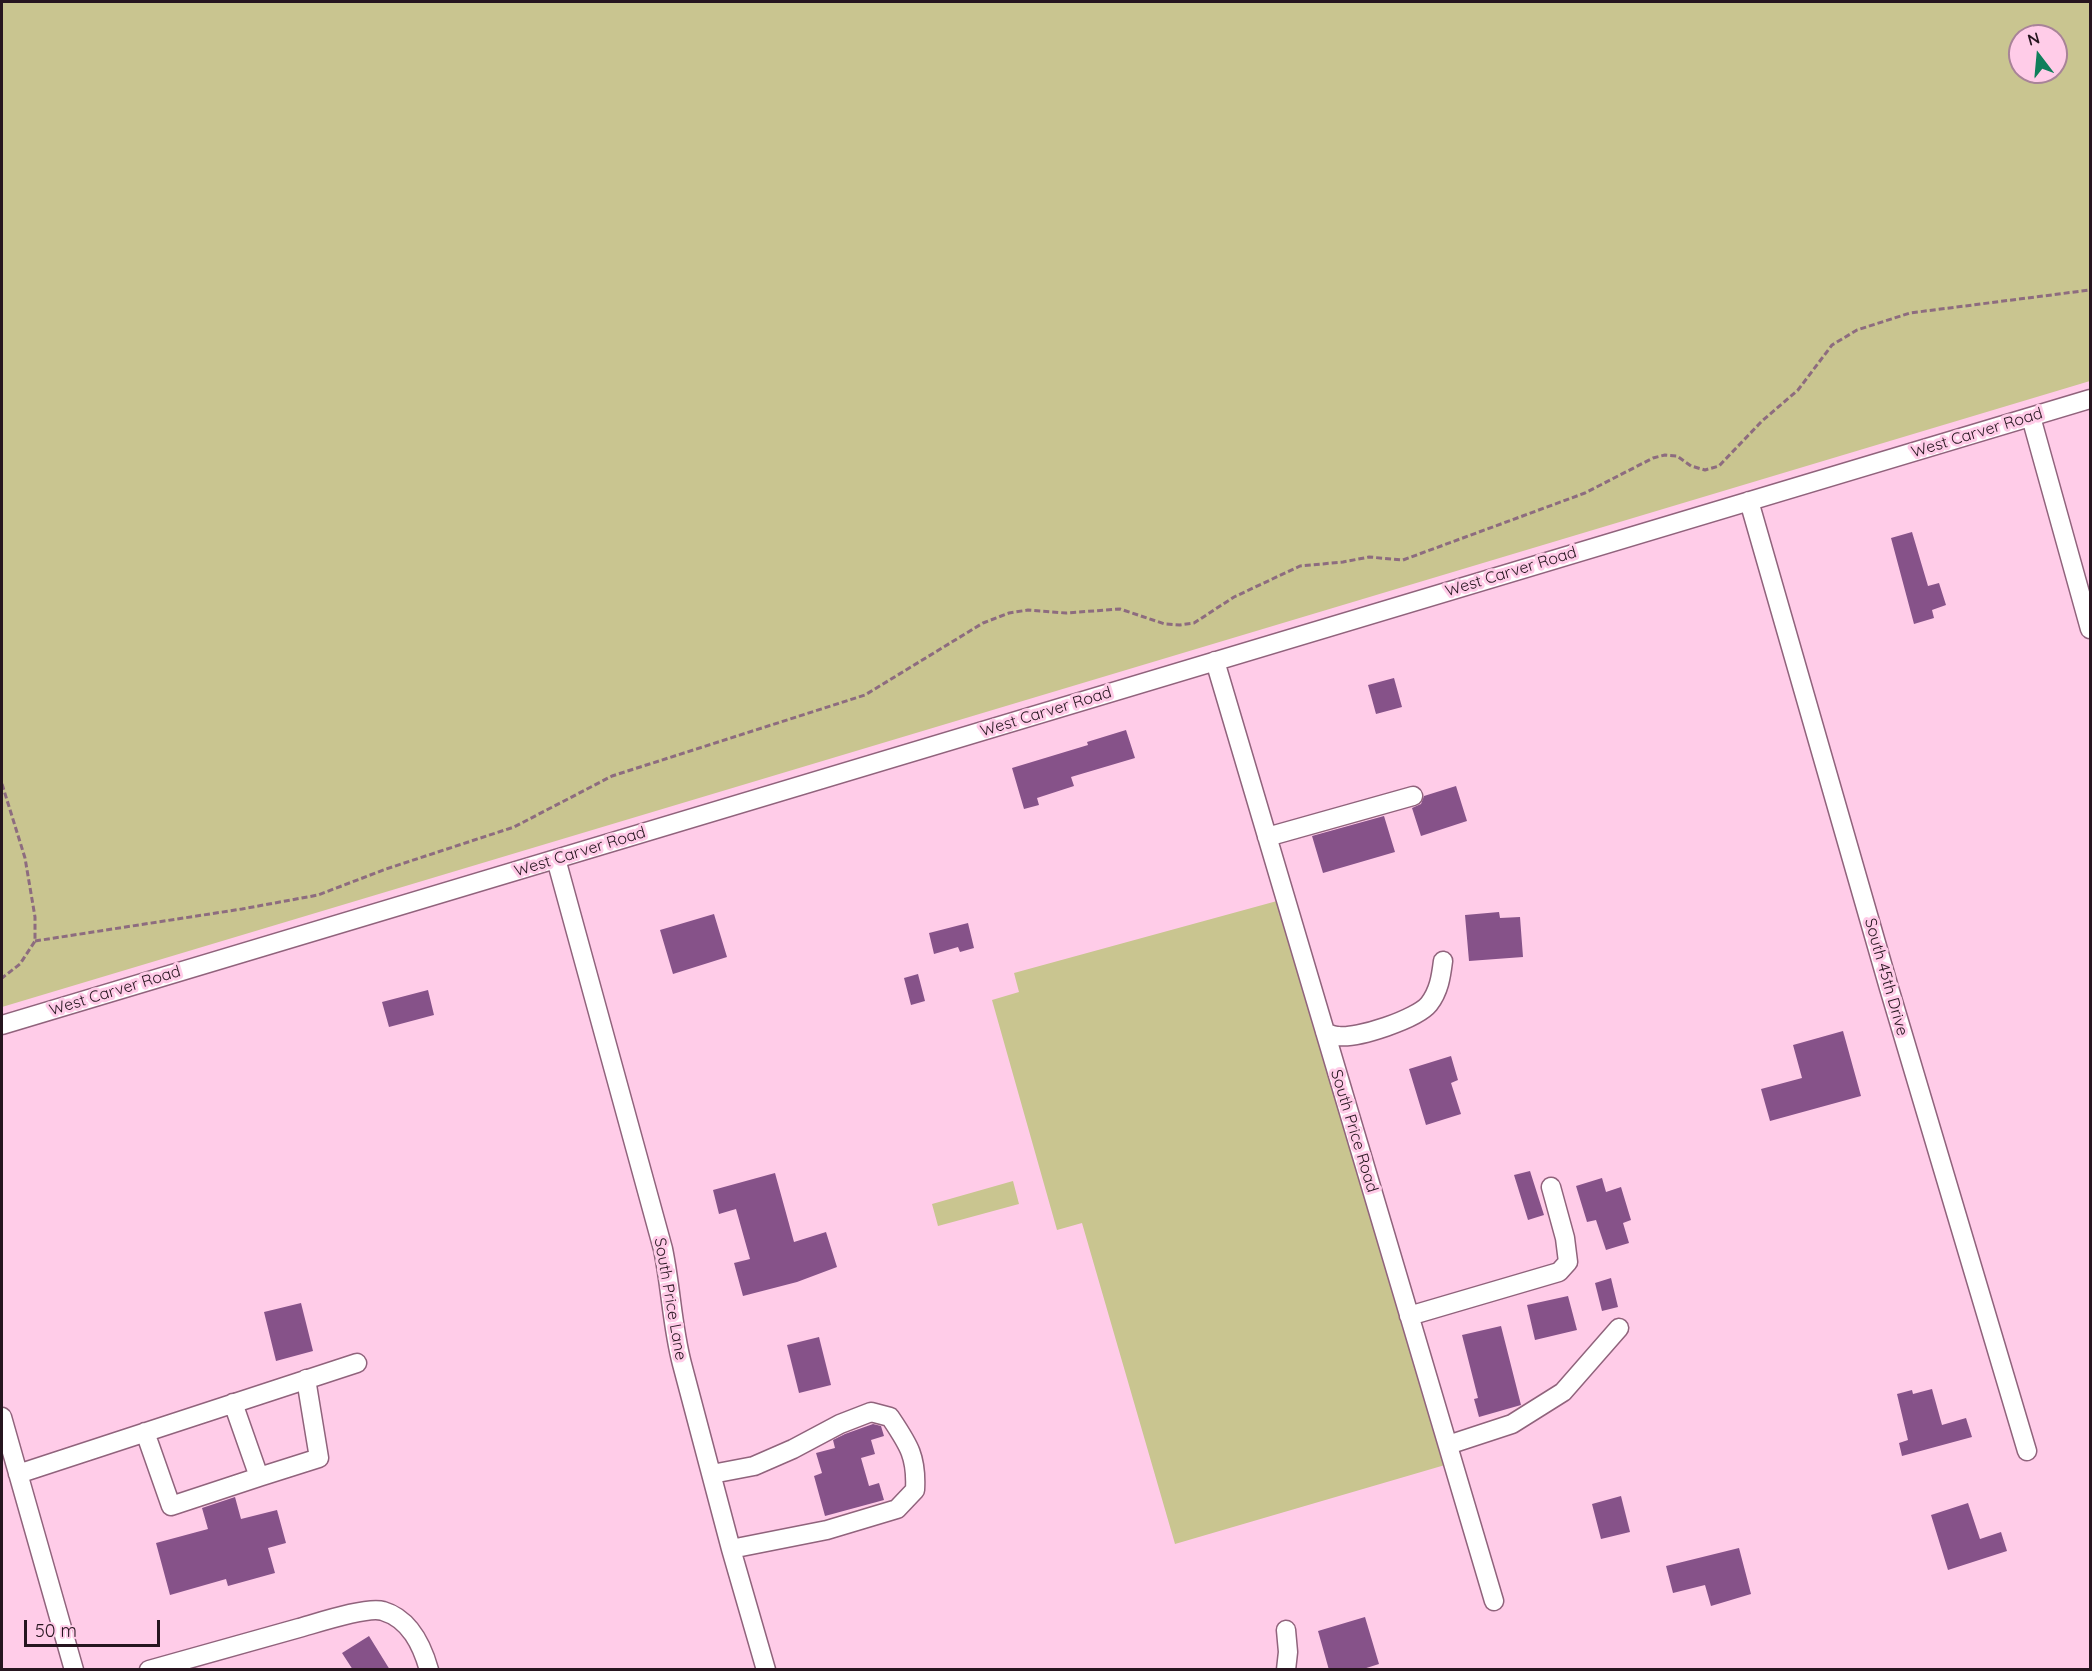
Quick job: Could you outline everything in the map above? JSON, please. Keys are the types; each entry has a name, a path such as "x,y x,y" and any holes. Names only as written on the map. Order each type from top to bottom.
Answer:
{"street":[{"name":"West Carver Road","path":"2,1025 560,873 1215,661 2091,399"},
{"path":"2031,417 2091,629"},
{"name":"South 45th Drive","path":"1749,501 1889,988 2027,1451"},
{"name":"South Price Road","path":"1215,661 1494,1601"},
{"path":"1267,837 1413,796"},
{"name":"South Price Lane","path":"560,873 663,1249 668,1271 676,1341 731,1549 766,1670"},
{"path":"1325,1032 1339,1036 1356,1034 1405,1020 1428,1006 1439,987 1443,961"},
{"path":"1409,1316 1560,1272 1568,1262 1565,1238 1551,1187"},
{"path":"1448,1445 1512,1424 1563,1392 1619,1328"},
{"path":"18,1474 357,1363"},
{"path":"145,1432 171,1506 319,1458 306,1379"},
{"path":"233,1403 259,1477"},
{"path":"712,1474 754,1466 793,1449 840,1424 871,1412 890,1417 907,1441 916,1470 915,1490 897,1509 827,1530 731,1549"},
{"path":"2,1417 74,1670"},
{"path":"149,1670 343,1616 380,1610 402,1621 415,1636 424,1653 429,1670"},
{"path":"1286,1629 1288,1652 1286,1670"}],"path":[{"path":"35,941 318,895 386,869 514,827 612,776 865,695 983,623 1009,612 1028,610 1066,613 1120,609 1166,624 1194,623 1234,597 1300,566 1369,557 1403,560 1585,493 1653,458 1665,455 1677,456 1691,466 1705,470 1719,466 1762,421 1798,390 1832,345 1857,330 1910,313 2091,290"},
{"path":"2,784 25,858 35,917 35,941 20,964 2,978"}],"shaded area":[{"path":"2,2 2090,2 2090,381 2,1007"},
{"path":"1277,901 1445,1465 1175,1544 1082,1223 1057,1230 992,1000 1019,992 1014,973"},
{"path":"1013,1181 1019,1204 938,1226 932,1204"}],"building":[{"path":"1912,532 1928,586 1939,583 1946,605 1932,610 1934,618 1914,624 1891,538"},
{"path":"1394,678 1402,707 1376,714 1368,685"},
{"path":"1126,730 1135,758 1071,777 1074,786 1037,798 1039,805 1024,809 1012,768 1088,745 1087,742"},
{"path":"1456,786 1467,821 1421,836 1412,808 1421,804 1424,796"},
{"path":"1384,816 1395,852 1323,873 1312,836"},
{"path":"1499,912 1500,918 1520,917 1523,957 1469,961 1465,915"},
{"path":"714,914 727,957 673,974 660,930"},
{"path":"968,923 974,948 960,952 958,947 934,954 929,933"},
{"path":"918,974 925,1001 911,1005 904,978"},
{"path":"428,990 434,1015 389,1027 382,1002"},
{"path":"1843,1031 1861,1096 1770,1121 1761,1089 1802,1078 1793,1045"},
{"path":"1451,1056 1458,1080 1451,1083 1461,1114 1426,1125 1409,1069"},
{"path":"1530,1171 1544,1215 1528,1220 1514,1175"},
{"path":"775,1173 794,1242 826,1232 837,1267 797,1282 743,1296 734,1263 750,1259 736,1209 719,1214 713,1190"},
{"path":"1602,1178 1606,1192 1621,1187 1631,1220 1623,1223 1629,1243 1606,1250 1596,1220 1587,1222 1576,1186"},
{"path":"1611,1278 1618,1307 1602,1311 1595,1283"},
{"path":"1568,1296 1577,1330 1535,1340 1527,1305"},
{"path":"301,1303 313,1351 276,1361 264,1312"},
{"path":"1501,1326 1521,1405 1479,1417 1474,1399 1478,1398 1462,1335"},
{"path":"819,1337 831,1385 799,1393 787,1345"},
{"path":"1932,1389 1942,1425 1966,1418 1972,1437 1902,1456 1899,1443 1908,1440 1897,1394 1912,1390 1913,1394"},
{"path":"873,1424 881,1426 884,1436 871,1440 875,1454 861,1458 869,1486 879,1483 884,1500 825,1516 814,1476 822,1473 816,1453 835,1448 833,1440"},
{"path":"1621,1496 1630,1532 1601,1539 1592,1504"},
{"path":"235,1497 241,1519 277,1510 286,1543 268,1548 275,1573 228,1586 226,1579 170,1595 156,1543 208,1529 202,1508"},
{"path":"1968,1503 1980,1539 2001,1532 2007,1551 1948,1570 1931,1515"},
{"path":"1739,1548 1751,1594 1711,1606 1705,1585 1673,1593 1666,1566"},
{"path":"1365,1617 1379,1664 1360,1670 1329,1670 1318,1631"},
{"path":"369,1636 390,1670 353,1670 342,1653"}]}
